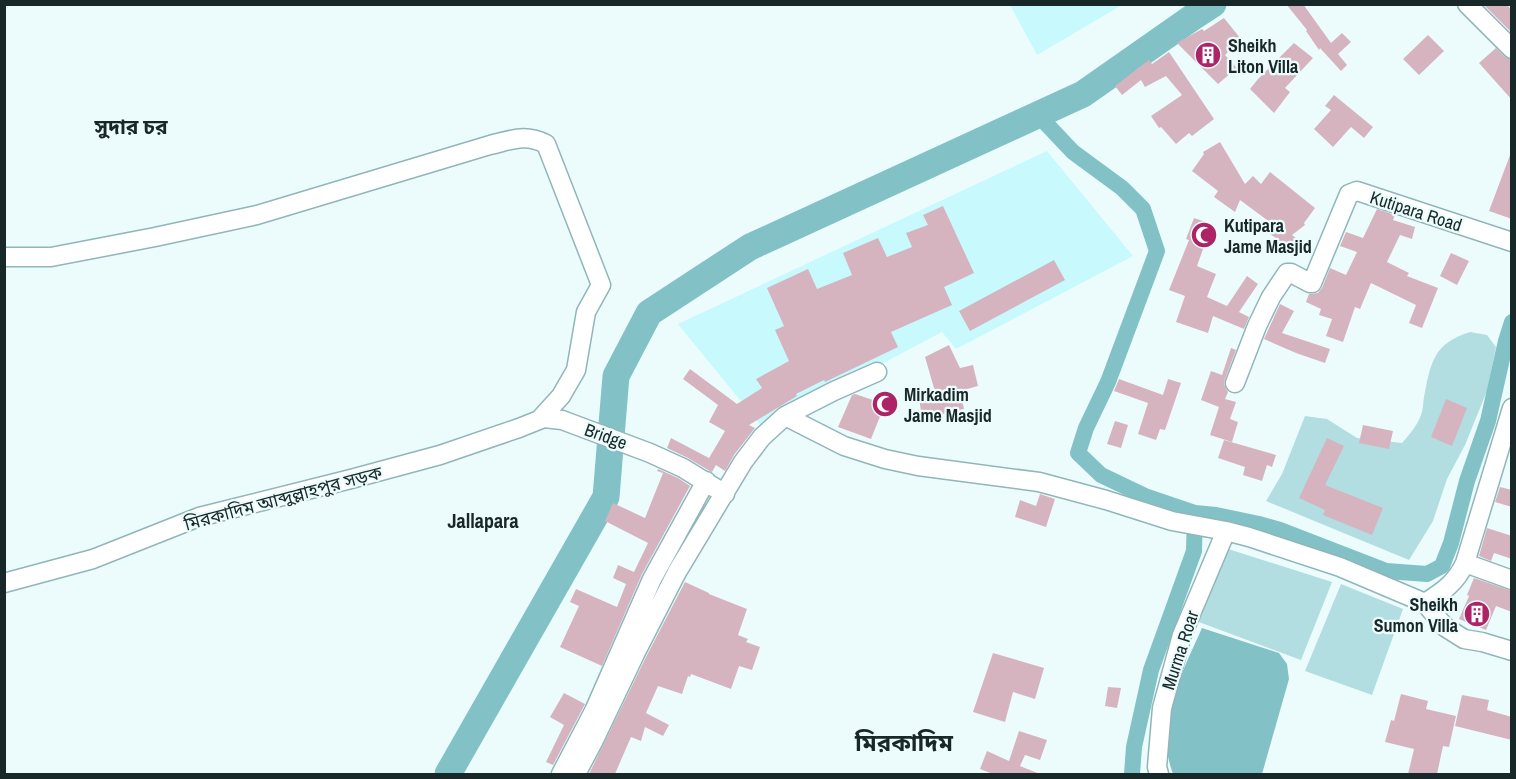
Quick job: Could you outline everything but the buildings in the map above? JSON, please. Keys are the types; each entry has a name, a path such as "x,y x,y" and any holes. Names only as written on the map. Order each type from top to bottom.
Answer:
{"street":[{"path":"1467,4 1512,49"},
{"path":"4,257 51,257 257,216 490,145 528,137 546,144 601,285 586,312 576,370 561,396 541,418"},
{"name":"Kutipara Road","path":"1235,383 1257,326 1271,297 1287,273 1312,283 1349,194 1357,191 1512,242"},
{"path":"576,774 677,572 743,462 762,437 785,416 877,372"},
{"path":"1425,603 1446,589 1461,572 1511,413"},
{"path":"785,416 844,446 885,459 918,466 1038,482 1172,521 1250,537 1340,567 1425,603 1444,627 1464,639 1512,651"},
{"name":"মিরকাদিম আব্দুল্লাহপুর সড়ক","path":"4,583 93,560 199,517 440,455 519,428 541,418 562,420"},
{"name":"Bridge","path":"562,420 650,453 706,481 725,494"},
{"path":"561,774 594,711 652,579 706,481"},
{"name":"Murma Roar","path":"1159,774 1157,768 1162,708 1182,635 1216,529"},
{"path":"1465,563 1512,580"}],"shaded area":[{"path":"1010,5 1122,5 1037,55"},
{"path":"1047,151 1133,256 956,349 942,332 762,427 678,324"},
{"path":"1470,332 1487,335 1496,347 1487,391 1465,445 1447,479 1433,521 1409,560 1266,501 1282,474 1305,416 1327,419 1357,438 1402,443 1421,415 1429,374 1436,356 1448,342"},
{"path":"1225,548 1332,582 1301,660 1196,621"},
{"path":"1341,584 1403,609 1372,695 1305,671"},
{"path":"1202,628 1279,653 1287,664 1289,679 1262,774 1173,774 1168,756 1169,718 1179,681"}],"waterway":[{"path":"448,774 606,497 616,376 649,313 750,247 1083,94 1213,4"},
{"path":"1038,115 1073,152 1122,188 1143,209 1157,251 1108,382 1086,428 1078,453 1101,475 1145,496 1195,513 1194,551 1151,670 1134,747 1132,774"},
{"path":"1195,513 1216,515 1280,530 1386,571 1427,574 1442,566 1451,543 1467,481 1488,421 1512,322"}],"place":[{"name":"Sheikh Liton Villa","path":"1208,55"},
{"name":"Kutipara Jame Masjid","path":"1204,235"},
{"name":"Mirkadim Jame Masjid","path":"885,404"},
{"name":"Sheikh Sumon Villa","path":"1477,614"}],"district":[{"name":"সুদার চর","path":"131,126"},
{"name":"Jallapara","path":"483,520"},
{"name":"মিরকাদিম","path":"904,742"}]}
